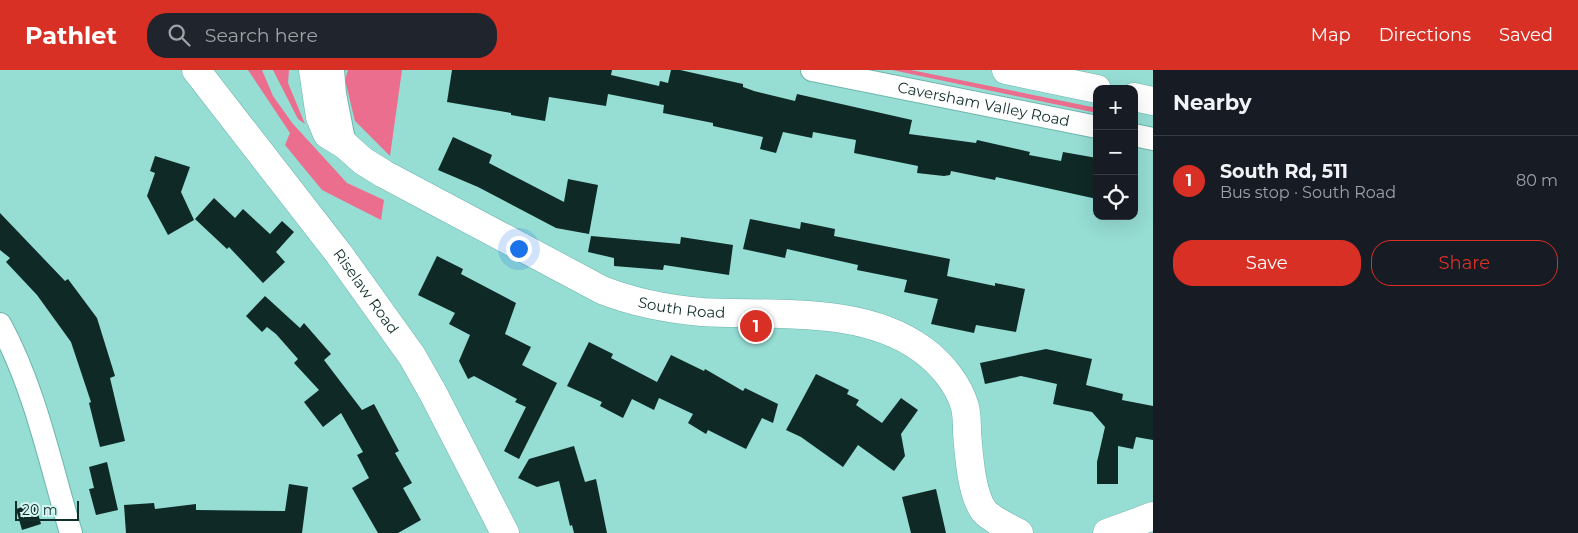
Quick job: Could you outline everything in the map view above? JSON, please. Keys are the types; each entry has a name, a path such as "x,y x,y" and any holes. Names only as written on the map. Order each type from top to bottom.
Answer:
{"main road":[{"name":"Riselaw Road","path":"196,70 339,254 412,356 434,393 505,533"},
{"name":"South Road","path":"313,70 320,117 327,134 384,174 602,290 627,300 656,307 702,312 824,317 883,329 904,338 923,350 942,367 965,407 971,474 984,511 1019,533"},
{"path":"1006,70 1093,88"},
{"path":"1138,98 1153,101"},
{"path":"1107,533 1153,516"}],"street":[{"path":"333,70 335,94 345,145"},
{"name":"Caversham Valley Road","path":"812,70 1093,126"},
{"path":"1138,136 1153,139"},
{"path":"0,324 15,351 29,390 71,533"}],"shaded area":[{"path":"248,70 262,70 273,96 293,124 347,183 384,200 381,220 322,190 285,145 290,133"},
{"path":"273,70 289,70 288,83 305,124 298,119"},
{"path":"348,70 402,70 390,156 355,121 345,80"},
{"path":"892,70 911,70 1093,107 1093,112"}],"building":[{"path":"452,70 612,70 611,75 659,86 660,81 668,83 671,70 680,70 743,84 743,87 754,91 795,101 797,94 912,120 909,134 976,143 977,140 1030,152 1029,155 1061,161 1063,152 1093,157 1093,198 996,177 995,180 951,171 950,175 944,176 917,173 918,166 854,153 856,140 813,132 812,138 783,132 776,153 760,149 763,137 713,126 713,123 663,113 664,105 608,94 606,106 549,97 545,121 447,102"},
{"path":"453,137 492,155 489,163 564,202 568,179 598,185 589,234 556,228 478,187 438,170"},
{"path":"155,156 190,167 181,192 194,220 168,235 147,196 155,173 150,171"},
{"path":"214,198 235,218 243,209 270,234 282,221 294,232 276,252 285,262 263,283 229,247 227,249 195,219"},
{"path":"0,213 65,281 68,279 97,318 115,376 110,378 125,441 100,447 89,403 91,402 71,342 37,295 6,262 10,258 0,250"},
{"path":"750,219 800,229 801,222 835,229 834,236 950,259 947,276 995,286 995,283 1025,289 1016,332 976,325 974,333 931,324 938,299 904,292 907,280 857,270 858,265 787,249 785,258 743,249"},
{"path":"591,236 680,244 681,237 733,245 729,275 664,265 663,270 614,266 614,258 588,252"},
{"path":"437,256 463,269 461,274 516,303 505,334 531,347 522,365 557,383 519,459 504,451 526,407 515,402 517,399 474,376 468,379 459,361 470,335 449,324 455,313 418,295"},
{"path":"265,296 300,328 304,323 331,354 324,360 362,410 374,404 399,451 395,453 412,483 403,488 421,520 398,533 378,533 352,488 369,478 357,455 363,452 341,413 323,427 304,402 319,390 294,363 298,359 276,334 267,327 262,332 246,316"},
{"path":"589,342 613,354 611,358 657,382 671,355 704,371 705,369 743,391 745,388 778,404 773,423 762,418 746,449 708,430 706,434 688,423 693,414 659,398 654,410 632,399 623,418 600,406 602,402 567,386"},
{"path":"1046,349 1092,359 1086,385 1123,394 1122,400 1153,406 1153,440 1136,437 1133,449 1118,446 1118,484 1097,484 1097,462 1105,427 1092,412 1053,404 1057,384 1021,376 985,384 980,363"},
{"path":"816,374 849,390 847,394 859,400 856,405 882,423 901,398 918,410 901,434 905,456 894,471 858,445 843,467 801,437 786,430"},
{"path":"574,446 585,482 596,479 607,533 574,533 572,525 570,526 559,481 537,487 518,478 529,459"},
{"path":"107,462 118,510 96,515 89,489 94,488 89,467"},
{"path":"289,484 308,487 302,533 126,533 124,505 154,503 155,509 196,504 196,510 285,511"},
{"path":"936,489 946,533 911,533 902,497"},
{"path":"35,503 41,524 22,530 16,509"}],"place":[{"name":"South Rd, 511","path":"756,326"}]}
